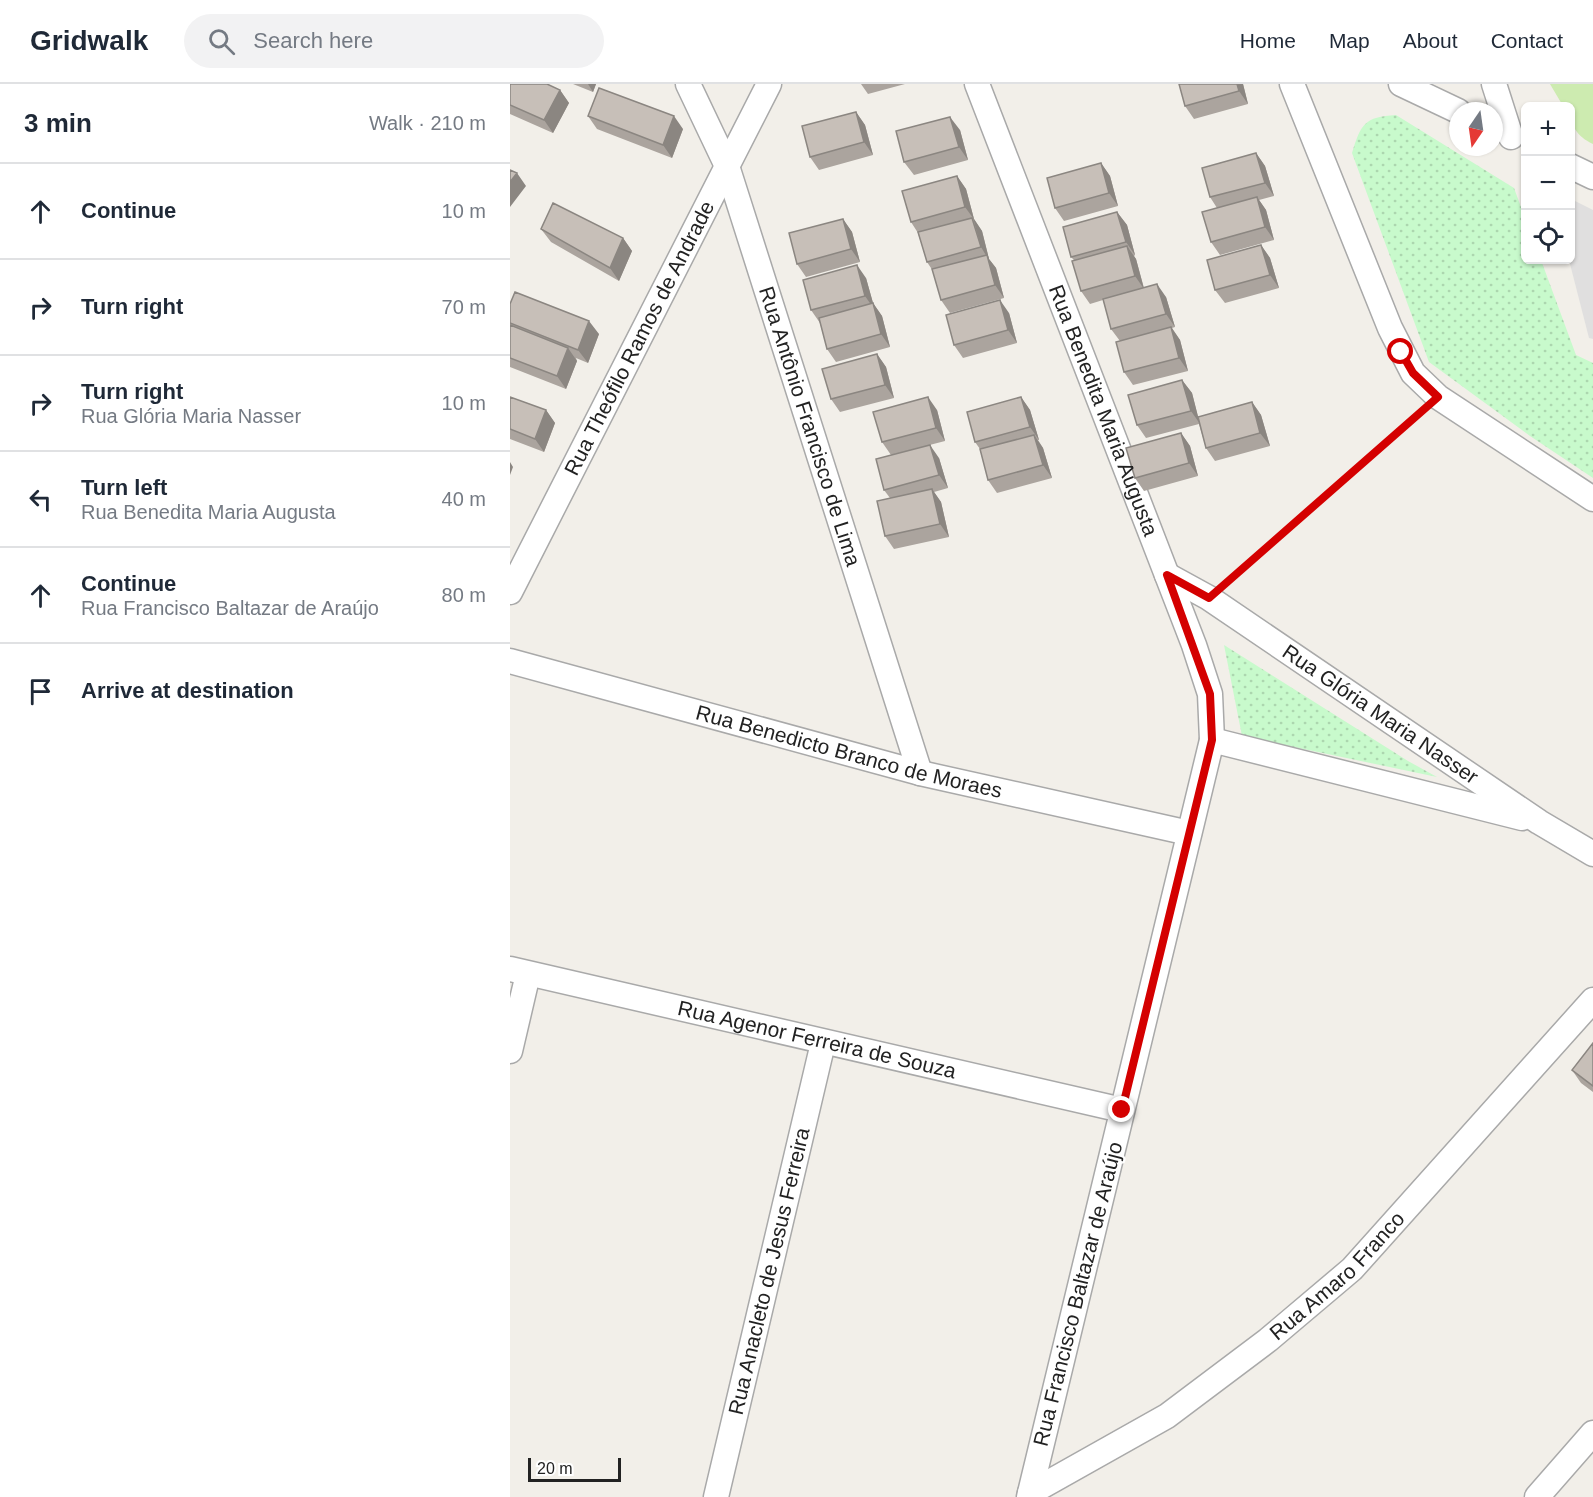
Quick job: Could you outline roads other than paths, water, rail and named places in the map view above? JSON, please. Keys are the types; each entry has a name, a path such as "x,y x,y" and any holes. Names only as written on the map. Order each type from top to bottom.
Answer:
{"street":[{"name":"Rua Antônio Francisco de Lima","path":"688,84 727,166 920,773"},
{"name":"Rua Theófilo Ramos de Andrade","path":"510,592 769,84"},
{"name":"Rua Benedita Maria Augusta","path":"977,84 1167,575 1210,694 1212,740"},
{"path":"1292,84 1401,352 1413,373 1438,397 1593,499"},
{"path":"1401,84 1449,107"},
{"path":"1494,84 1510,136"},
{"path":"1575,168 1593,177"},
{"name":"Rua Glória Maria Nasser","path":"1167,575 1209,598 1539,822 1593,854"},
{"name":"Rua Benedicto Branco de Moraes","path":"510,661 920,773 1190,833"},
{"path":"1212,740 1539,822"},
{"name":"Rua Francisco Baltazar de Araújo","path":"1030,1495 1212,740"},
{"path":"510,1051 519,971"},
{"name":"Rua Agenor Ferreira de Souza","path":"519,971 823,1043 1122,1110"},
{"name":"Rua Amaro Franco","path":"1030,1495 1167,1416 1268,1340 1352,1269 1593,1000"},
{"name":"Rua Anacleto de Jesus Ferreira","path":"716,1497 823,1043"},
{"path":"1537,1497 1593,1433"}]}
